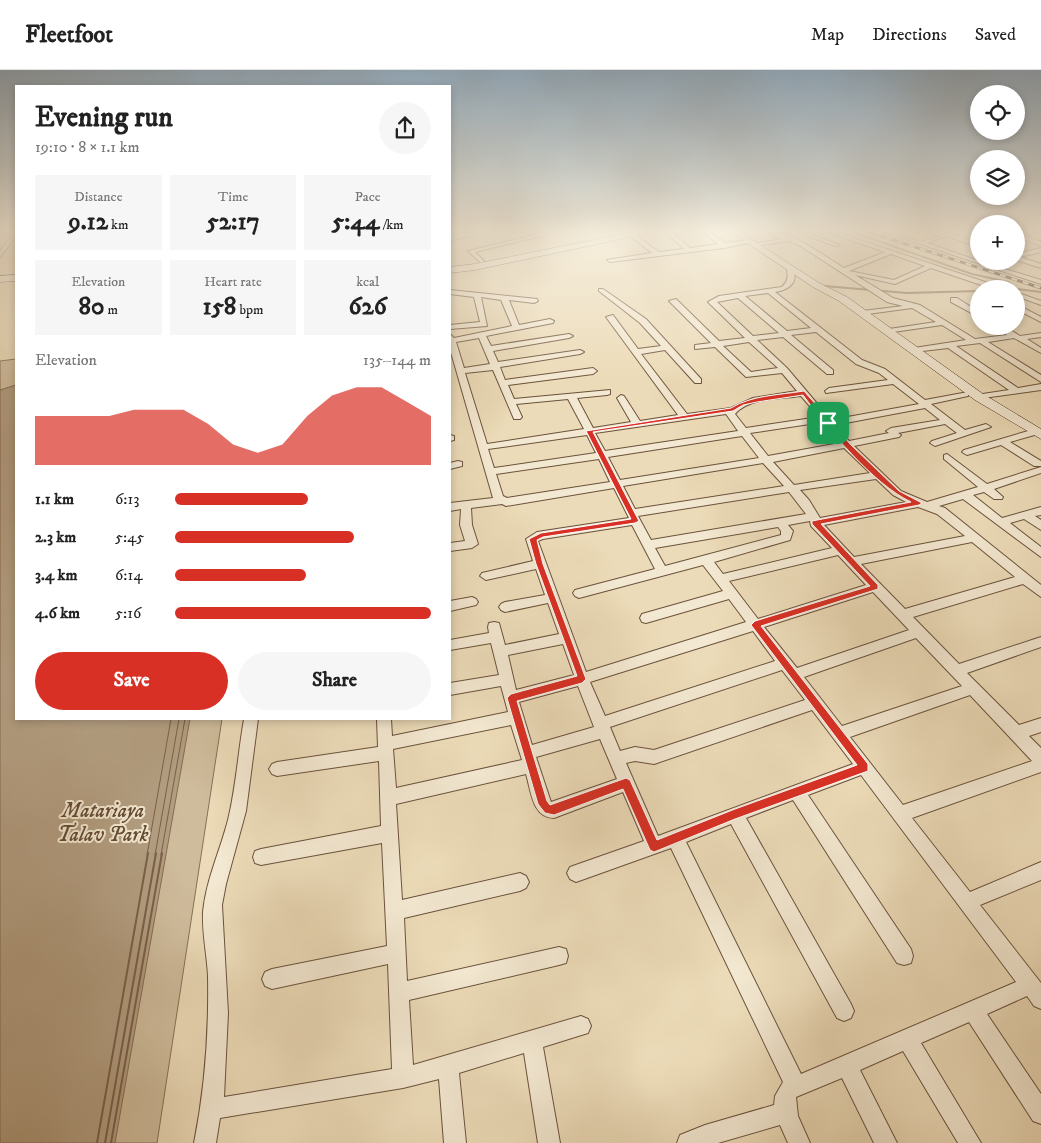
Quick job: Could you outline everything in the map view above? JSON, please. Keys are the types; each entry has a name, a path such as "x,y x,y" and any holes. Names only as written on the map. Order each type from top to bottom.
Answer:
{"street":[{"path":"791,280 788,286 769,291 715,298 712,302 784,370 848,446 904,498 941,511 1041,592"},
{"path":"808,280 964,394 1036,433"},
{"path":"859,280 895,302 921,308 1041,378"},
{"path":"886,280 895,282 899,280"},
{"path":"816,285 863,312 979,397 1036,433"},
{"path":"601,290 643,321 698,381"},
{"path":"769,291 859,362 882,371 964,434"},
{"path":"451,292 534,301"},
{"path":"451,327 484,324 477,295"},
{"path":"739,295 830,372"},
{"path":"504,298 516,328"},
{"path":"1025,299 1041,303"},
{"path":"954,300 970,310"},
{"path":"673,301 749,375 784,370"},
{"path":"863,312 898,310 914,306"},
{"path":"1025,311 1041,320"},
{"path":"610,317 684,417"},
{"path":"451,338 482,335 550,322"},
{"path":"889,331 943,322"},
{"path":"698,346 818,329"},
{"path":"482,335 517,417"},
{"path":"1013,335 1041,351"},
{"path":"914,350 976,341 1041,335"},
{"path":"488,349 569,336"},
{"path":"451,341 498,498 501,501"},
{"path":"949,345 1017,391"},
{"path":"636,352 667,347"},
{"path":"461,372 580,352"},
{"path":"502,383 593,371"},
{"path":"829,391 895,381"},
{"path":"979,397 1041,387"},
{"path":"510,402 607,392"},
{"path":"804,393 741,404 730,411 731,417 804,503 813,520 1041,759"},
{"path":"491,472 602,456 806,422 828,423 925,404 964,394"},
{"path":"571,396 662,572"},
{"path":"621,398 637,424"},
{"path":"483,447 733,410"},
{"path":"451,507 501,501 521,501 848,446 893,433 948,421"},
{"path":"828,423 843,429"},
{"path":"935,443 986,427"},
{"path":"967,452 1036,433"},
{"path":"1003,442 1040,467"},
{"path":"947,456 998,497"},
{"path":"648,545 781,523 923,504 964,494 1040,467"},
{"path":"654,846 582,679 532,542 536,536 633,517 878,475"},
{"path":"964,494 1041,553"},
{"path":"451,548 472,544 466,525 466,505"},
{"path":"1000,522 1041,511"},
{"path":"1026,515 1041,526"},
{"path":"579,592 662,572 786,537 787,531 781,523"},
{"path":"852,562 975,538"},
{"path":"721,579 841,550"},
{"path":"700,1141 786,1113 784,1097 789,1090 846,1064 974,1010 1036,992 706,560"},
{"path":"486,576 540,564"},
{"path":"902,615 1025,579"},
{"path":"511,698 582,679 875,587"},
{"path":"646,618 732,593"},
{"path":"505,608 552,598"},
{"path":"451,606 472,602"},
{"path":"388,798 529,759 602,728 789,669 918,632"},
{"path":"451,644 497,639 567,638"},
{"path":"497,639 516,717 543,804 548,810 554,810 626,783"},
{"path":"956,671 1041,642"},
{"path":"451,689 507,679"},
{"path":"839,734 972,688"},
{"path":"616,759 636,754 654,757 815,703"},
{"path":"277,769 386,749 516,717"},
{"path":"205,1143 213,1109 218,1059 217,967 212,930 212,905 218,877 239,809 251,720"},
{"path":"384,720 403,1078"},
{"path":"1016,734 1041,725"},
{"path":"900,814 1041,765"},
{"path":"576,873 654,846 864,767"},
{"path":"797,792 904,956"},
{"path":"735,814 844,1011"},
{"path":"261,858 390,833"},
{"path":"675,838 796,1087"},
{"path":"967,902 1041,871"},
{"path":"394,911 520,882"},
{"path":"272,979 396,953"},
{"path":"398,993 558,956"},
{"path":"974,1010 1041,1113"},
{"path":"213,1109 403,1078 581,1026"},
{"path":"908,1038 970,1143"},
{"path":"532,1040 549,1143"},
{"path":"846,1064 886,1143"},
{"path":"448,1066 455,1143"},
{"path":"784,1108 799,1143"}],"green space":[{"name":"Matariaya Talav Park","path":"15,359 15,720 222,720 157,1143 0,1143 0,361"}],"water":[{"name":"Matariaya Talav Park","path":"15,385 15,720 190,720 115,1143 0,1143 0,390"}],"waterway":[{"path":"999,280 1008,282 1017,289 1041,292"},
{"path":"824,286 907,293 970,291"}],"railway":[{"path":"1017,280 1041,288"}],"route":[{"path":"804,393 828,423 848,446 897,493 904,498 919,503 815,523 875,587 755,625 864,767 654,846 626,783 554,810 548,810 543,804 511,698 582,679 532,539 541,535 635,521 589,431 733,410 741,404 757,400 804,393"}]}
